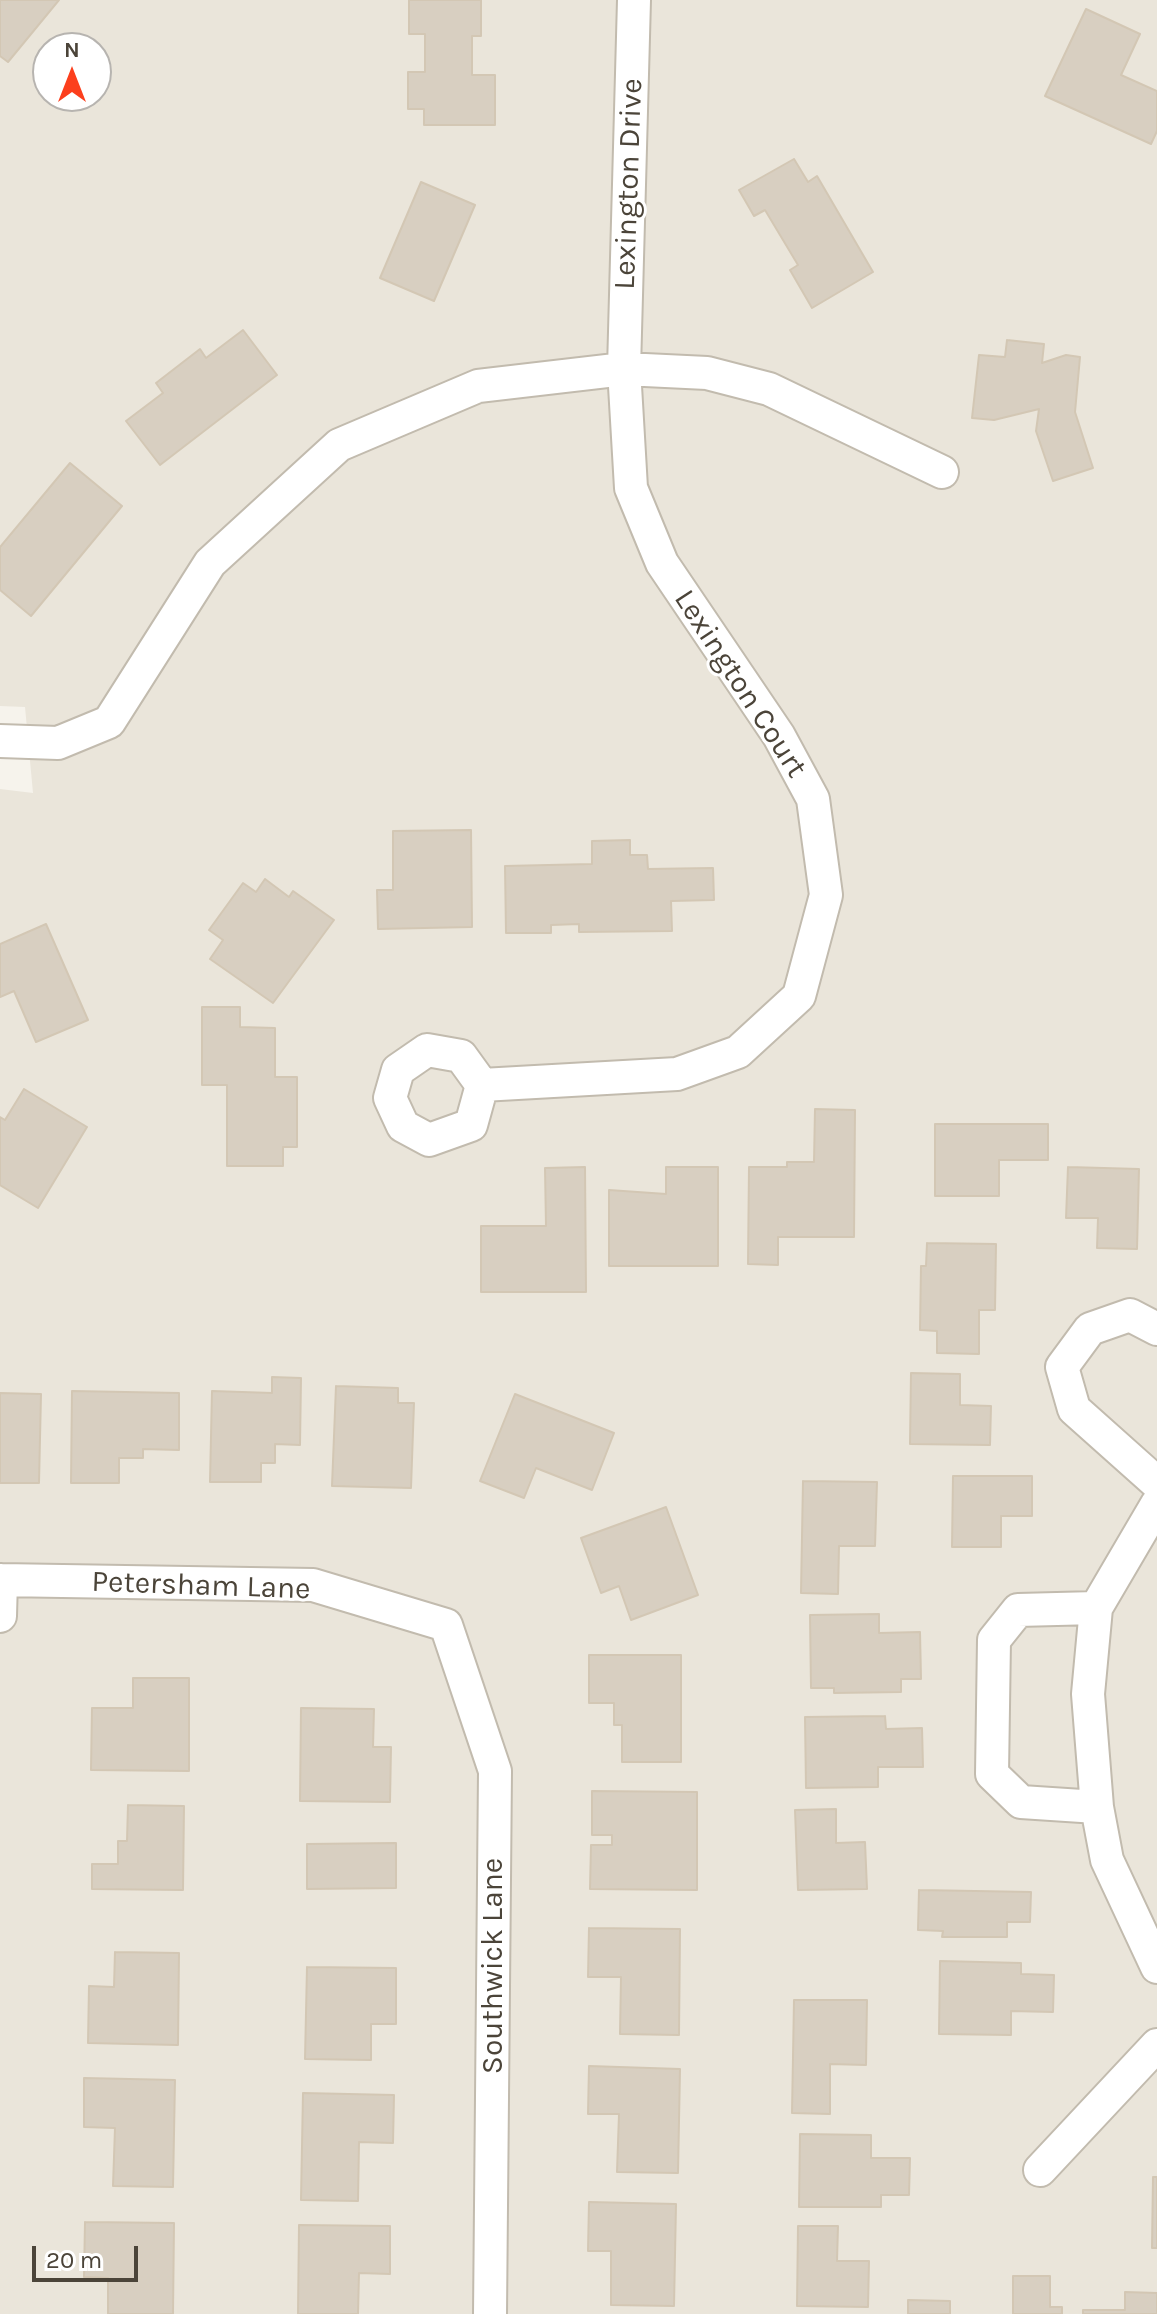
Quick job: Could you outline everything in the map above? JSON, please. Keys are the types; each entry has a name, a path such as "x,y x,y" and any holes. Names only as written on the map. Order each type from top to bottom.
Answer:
{"street":[{"name":"Lexington Drive","path":"624,369 634,0"},
{"path":"0,741 58,743 109,722 210,563 339,445 478,386 624,369 707,373 769,389 942,472"},
{"name":"Lexington Court","path":"482,1085 677,1074 738,1052 799,996 826,895 813,799 779,736 662,563 631,488 624,369"},
{"path":"1157,1329 1130,1315 1090,1329 1062,1367 1074,1409 1157,1483"},
{"path":"1157,1504 1096,1608 1088,1694 1097,1807 1107,1860 1157,1967"},
{"path":"0,1580 0,1616"},
{"name":"Petersham Lane","path":"0,1580 313,1585 446,1625"},
{"path":"1096,1608 1018,1610 994,1640 992,1774 1021,1802 1097,1807"},
{"name":"Southwick Lane","path":"446,1625 495,1771 490,2314"},
{"path":"1040,2170 1157,2045"}],"shaded area":[{"path":"0,0 1157,0 1157,2314 0,2314 0,789 33,793 25,707 0,706"}],"building":[{"path":"0,0 59,0 8,62 0,56"},
{"path":"409,0 481,0 481,36 472,36 472,75 495,75 495,125 424,125 424,109 408,109 408,72 425,72 425,34 409,34"},
{"path":"1086,9 1140,34 1121,75 1157,91 1157,131 1151,144 1045,96"},
{"path":"794,159 808,182 817,176 873,272 812,308 790,270 798,265 765,210 754,216 739,190"},
{"path":"421,182 475,205 434,301 380,278"},
{"path":"243,330 277,375 160,465 126,421 163,393 156,383 200,349 206,358"},
{"path":"1007,340 1044,344 1042,363 1066,355 1080,357 1075,412 1093,468 1053,481 1036,431 1039,409 994,420 972,418 979,355 1005,357"},
{"path":"70,463 122,506 31,616 0,590 0,547"},
{"path":"471,830 472,927 378,929 377,890 393,890 393,831"},
{"path":"630,840 630,855 647,855 648,869 713,868 714,900 671,901 672,931 579,932 579,924 551,925 551,933 506,933 505,866 592,864 592,841"},
{"path":"265,879 289,897 293,891 334,920 273,1003 210,959 223,940 209,930 243,883 256,892"},
{"path":"46,924 88,1020 36,1042 14,991 0,997 0,944"},
{"path":"202,1007 240,1007 240,1027 275,1028 275,1077 297,1077 297,1147 283,1147 283,1166 227,1166 227,1085 202,1085"},
{"path":"24,1089 87,1127 38,1208 0,1185 0,1117 5,1120"},
{"path":"815,1109 855,1110 854,1237 778,1237 778,1265 748,1264 749,1167 787,1167 787,1162 814,1162"},
{"path":"935,1124 1048,1124 1048,1160 999,1160 999,1196 935,1196"},
{"path":"585,1167 586,1292 481,1292 481,1226 546,1226 545,1168"},
{"path":"666,1167 718,1167 718,1266 609,1266 609,1190 666,1194"},
{"path":"1068,1167 1139,1169 1137,1249 1097,1248 1098,1218 1066,1218"},
{"path":"927,1243 996,1244 995,1310 979,1310 979,1354 937,1353 937,1331 920,1330 921,1266 926,1266"},
{"path":"911,1373 960,1374 960,1405 991,1406 990,1445 910,1444"},
{"path":"272,1377 301,1378 300,1445 275,1444 275,1463 261,1463 261,1482 210,1482 212,1391 272,1393"},
{"path":"336,1386 398,1388 398,1403 414,1403 411,1488 332,1486"},
{"path":"72,1391 179,1393 179,1450 143,1449 143,1458 119,1458 119,1483 71,1483"},
{"path":"0,1393 41,1394 39,1483 0,1483"},
{"path":"515,1394 614,1433 592,1490 536,1468 524,1498 480,1481"},
{"path":"953,1476 1032,1476 1032,1516 1001,1516 1001,1547 952,1547"},
{"path":"803,1481 877,1482 875,1546 839,1546 838,1594 801,1593"},
{"path":"666,1507 698,1595 631,1620 619,1586 601,1593 581,1538"},
{"path":"879,1614 879,1633 920,1632 921,1679 901,1679 901,1692 834,1693 834,1688 811,1688 810,1615"},
{"path":"589,1655 681,1655 681,1762 622,1762 622,1725 614,1725 614,1703 589,1703"},
{"path":"133,1678 189,1678 189,1771 91,1770 92,1708 133,1708"},
{"path":"301,1708 374,1709 373,1747 391,1747 390,1802 300,1801"},
{"path":"885,1716 886,1729 922,1728 923,1767 878,1767 878,1787 806,1788 805,1717"},
{"path":"592,1791 697,1792 697,1890 590,1889 591,1845 612,1845 612,1835 592,1835"},
{"path":"128,1805 184,1806 183,1890 92,1889 92,1864 118,1864 118,1841 127,1841"},
{"path":"836,1809 836,1843 865,1842 867,1889 798,1890 795,1810"},
{"path":"396,1843 396,1888 307,1889 307,1844"},
{"path":"919,1890 1031,1892 1030,1922 1007,1922 1007,1937 942,1937 943,1931 918,1930"},
{"path":"589,1928 680,1929 679,2035 620,2034 621,1977 588,1977"},
{"path":"115,1952 179,1953 178,2045 88,2043 89,1986 114,1987"},
{"path":"940,1961 1021,1963 1021,1974 1054,1975 1053,2012 1011,2011 1011,2035 939,2034"},
{"path":"307,1967 396,1968 396,2024 371,2024 371,2060 305,2059"},
{"path":"794,2000 867,2000 866,2065 830,2064 830,2114 792,2113"},
{"path":"589,2066 680,2069 678,2173 617,2172 619,2114 588,2114"},
{"path":"84,2078 175,2080 173,2187 113,2186 115,2128 84,2127"},
{"path":"303,2093 394,2095 393,2143 359,2142 358,2201 301,2200"},
{"path":"800,2134 871,2135 871,2158 910,2158 909,2195 881,2195 881,2207 799,2207"},
{"path":"1153,2177 1157,2177 1157,2248 1152,2248"},
{"path":"589,2202 676,2204 674,2306 611,2305 611,2251 588,2251"},
{"path":"85,2222 174,2223 173,2314 108,2314 108,2278 84,2277"},
{"path":"299,2225 390,2226 390,2274 359,2273 358,2314 298,2314"},
{"path":"798,2226 838,2226 837,2261 869,2261 868,2307 797,2306"},
{"path":"1013,2276 1050,2276 1050,2307 1062,2307 1062,2314 1013,2314"},
{"path":"1125,2292 1157,2293 1157,2314 1083,2314 1083,2310 1125,2310"},
{"path":"908,2300 950,2301 950,2314 908,2314"}]}
